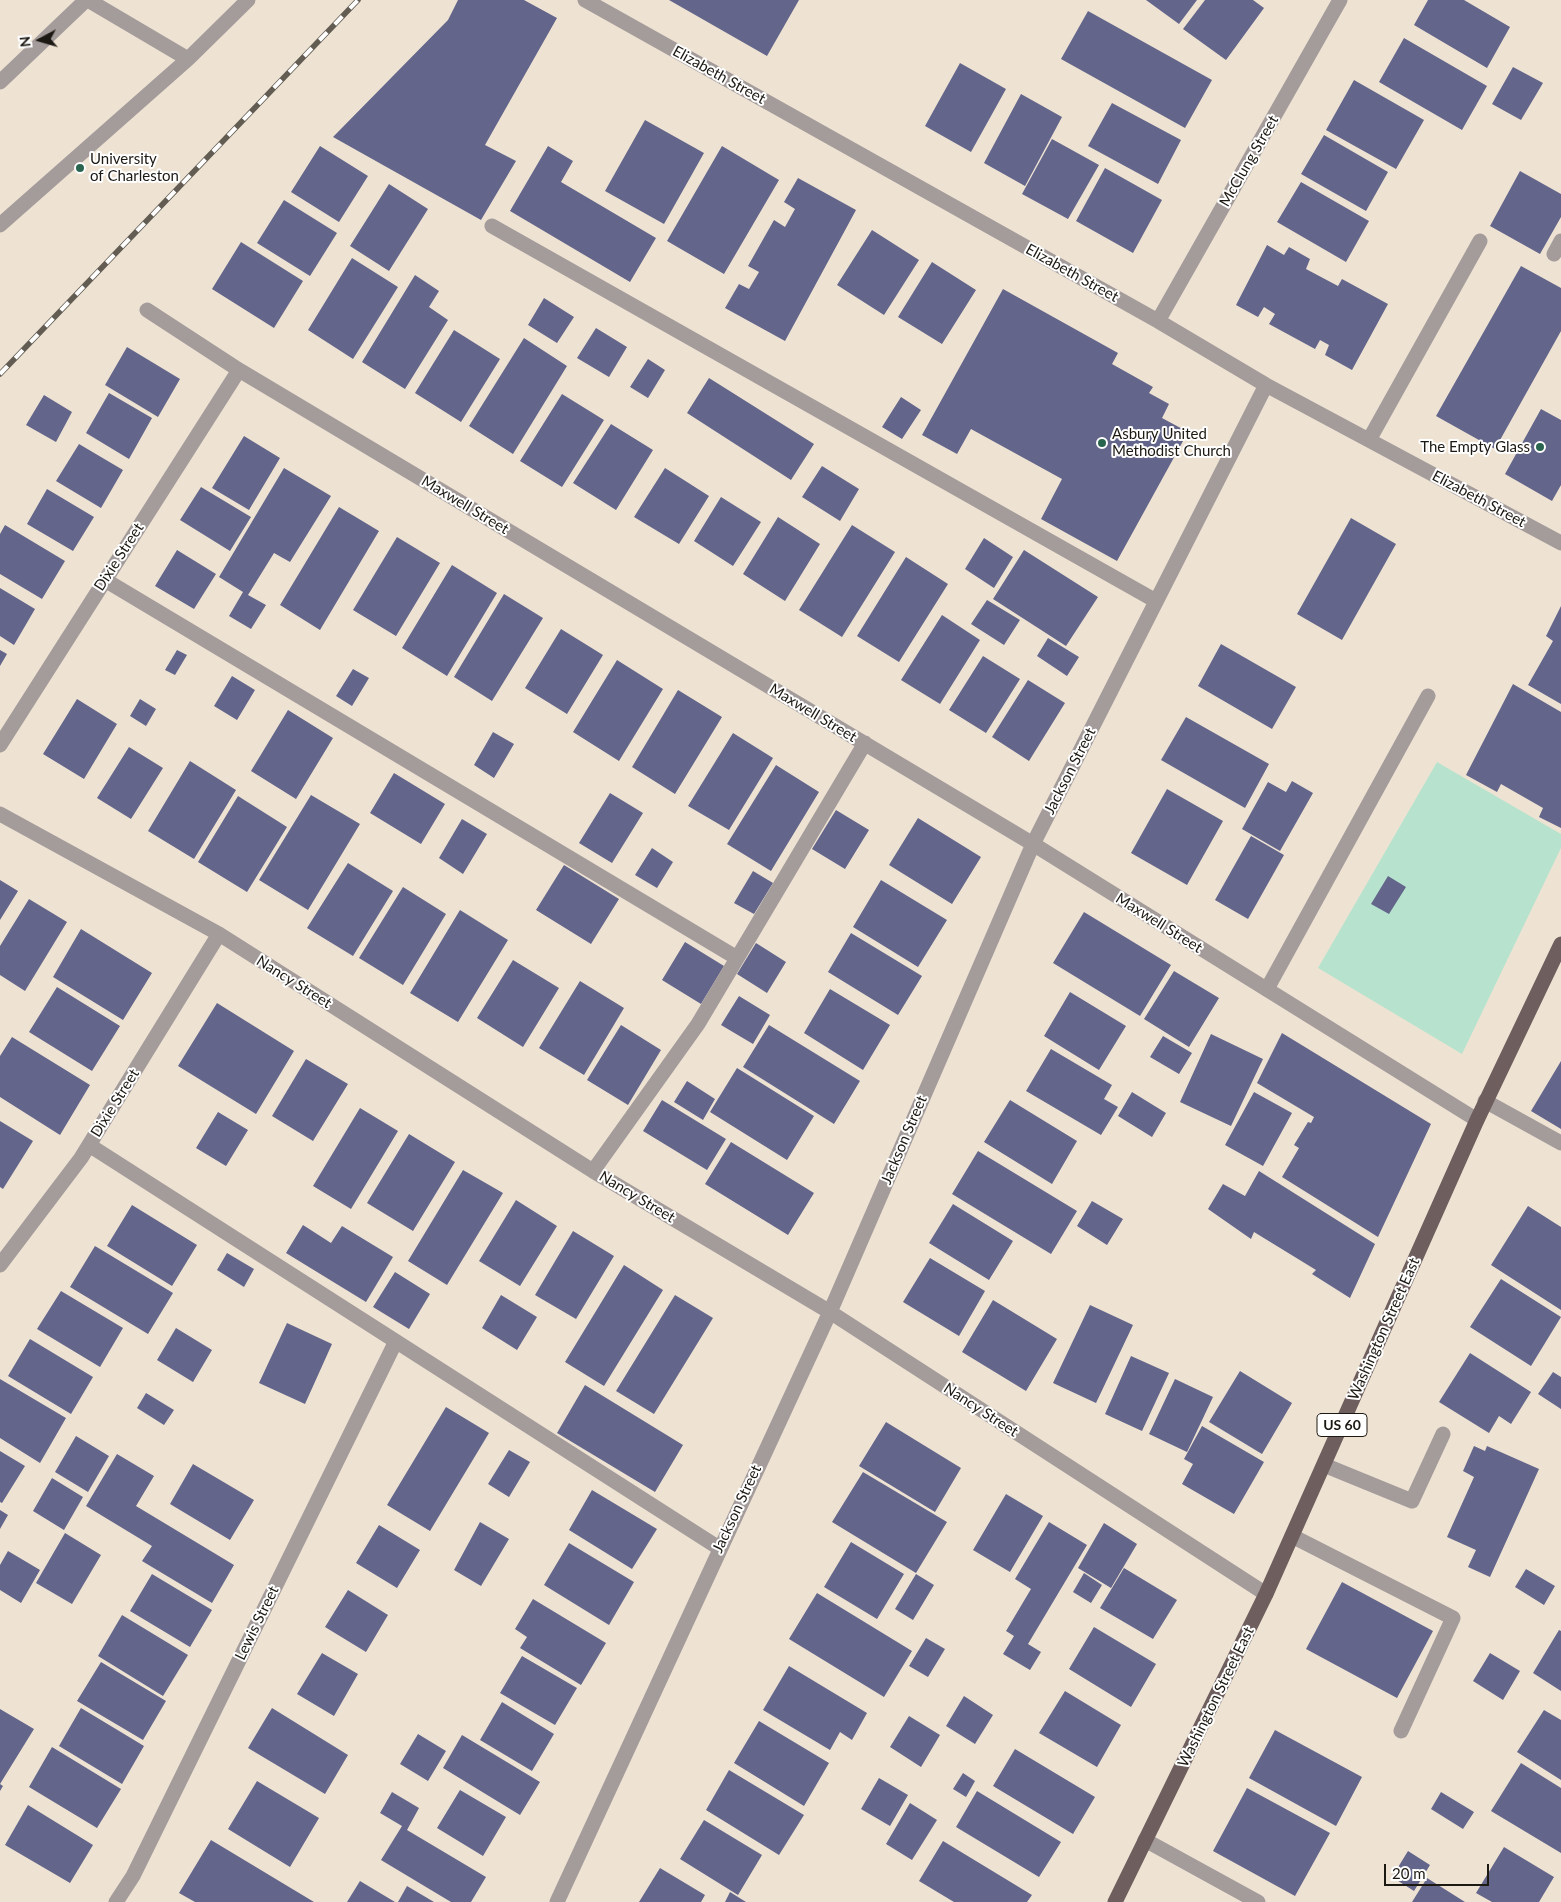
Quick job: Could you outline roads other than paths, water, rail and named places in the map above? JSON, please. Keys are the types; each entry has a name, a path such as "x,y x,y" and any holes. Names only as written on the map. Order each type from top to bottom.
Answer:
{"main road":[{"name":"Washington Street East","path":"1115,1902 1266,1594 1485,1101 1561,944"}],"street":[{"path":"0,82 87,0 188,59"},
{"path":"0,225 188,59 248,0"},
{"name":"Elizabeth Street","path":"585,0 1158,321 1266,386 1561,543"},
{"name":"McClung Street","path":"1158,321 1339,0"},
{"path":"492,226 1156,601"},
{"path":"1369,440 1480,241"},
{"name":"Maxwell Street","path":"147,310 239,370 1033,844 1477,1120"},
{"name":"Dixie Street","path":"0,745 239,370"},
{"name":"Jackson Street","path":"557,1902 719,1548 830,1312 1033,844 1266,386"},
{"path":"105,580 738,958"},
{"path":"1267,989 1428,696"},
{"path":"593,1171 698,1024 865,744"},
{"name":"Nancy Street","path":"0,814 219,934 593,1171 830,1312 1266,1594"},
{"name":"Dixie Street","path":"0,1265 89,1145 219,934"},
{"path":"1485,1101 1561,1143"},
{"path":"89,1145 395,1343 719,1548"},
{"name":"Lewis Street","path":"116,1902 133,1876 395,1343"},
{"path":"1324,1465 1412,1501 1443,1434"},
{"path":"1292,1536 1453,1618 1401,1731"},
{"path":"1145,1840 1258,1902"}],"railway":[{"path":"0,374 358,0"}],"place":[{"name":"University of Charleston","path":"80,168"},
{"name":"Asbury United Methodist Church","path":"1102,443"},
{"name":"The Empty Glass","path":"1540,447"}]}
